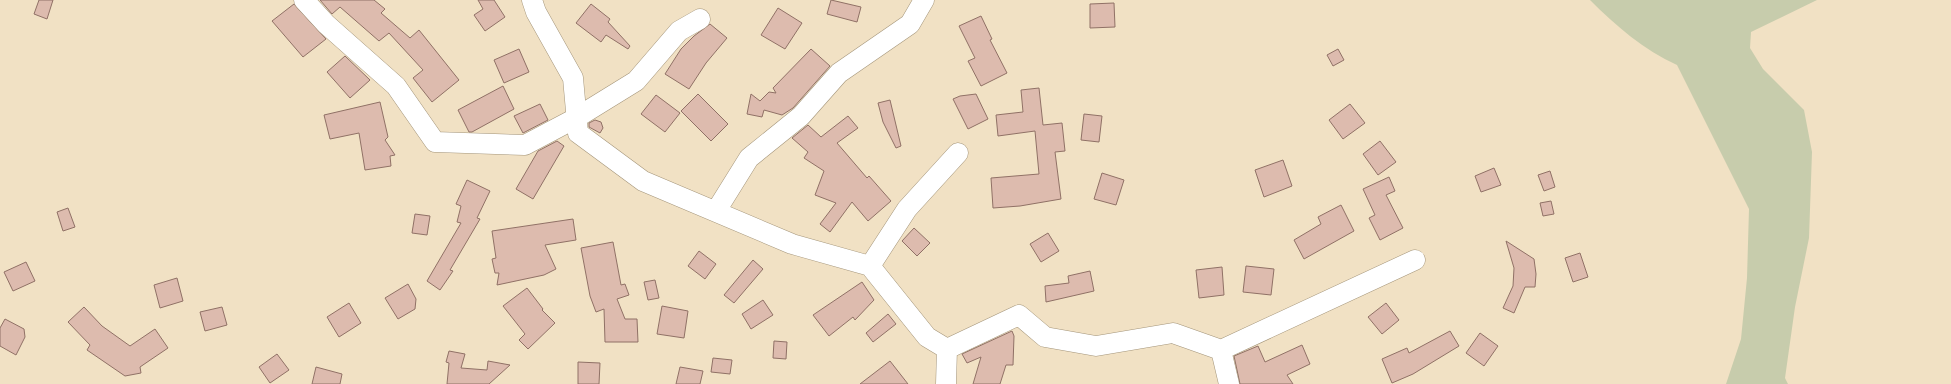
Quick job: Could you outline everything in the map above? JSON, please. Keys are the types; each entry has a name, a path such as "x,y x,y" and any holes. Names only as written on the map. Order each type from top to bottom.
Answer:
{"street":[{"path":"304,0 326,24 396,86 435,142 525,146 576,118 636,81 679,32 700,19"},
{"path":"532,0 536,12 573,78 578,133 643,180 792,244 870,266 927,337 947,349"},
{"path":"716,211 749,158 801,116 839,73 910,24 924,0"},
{"path":"870,266 907,209 958,153"},
{"path":"947,349 1019,315 1046,337 1096,346 1173,333 1221,350 1415,260"},
{"path":"946,384 947,349"},
{"path":"1221,350 1229,384"}],"green space":[{"path":"1590,0 1817,0 1751,32 1750,48 1763,69 1804,110 1812,152 1809,238 1795,307 1785,378 1788,384 1726,384 1741,339 1747,278 1749,209 1677,65 1653,52 1631,37"}],"building":[{"path":"39,0 53,0 47,19 34,14"},
{"path":"320,0 374,0 385,9 381,13 410,38 419,30 459,80 432,102 413,78 423,70 389,33 379,41 340,7 332,14"},
{"path":"478,0 494,0 505,17 485,31 474,15 483,9"},
{"path":"831,0 861,7 857,22 827,14"},
{"path":"1114,3 1115,27 1090,28 1090,4"},
{"path":"294,4 326,39 303,57 272,21"},
{"path":"591,4 610,19 608,22 630,46 628,49 606,35 601,42 576,23"},
{"path":"778,8 802,23 785,49 761,35"},
{"path":"981,16 992,39 990,40 1007,73 981,86 968,61 975,58 959,26"},
{"path":"710,24 727,38 706,63 689,89 665,74 681,49 694,36"},
{"path":"519,49 529,72 504,83 494,60"},
{"path":"811,49 830,66 793,108 782,115 764,110 762,117 747,114 751,94 760,101 769,92 776,93 773,88"},
{"path":"1338,49 1344,60 1333,66 1327,55"},
{"path":"345,56 370,80 350,98 327,72"},
{"path":"503,86 514,109 472,132 469,132 458,110"},
{"path":"1039,88 1043,125 1062,123 1065,151 1055,152 1061,199 1020,206 993,208 991,178 1039,174 1035,131 998,136 996,115 1023,112 1021,90"},
{"path":"698,94 728,124 711,141 681,111"},
{"path":"976,94 988,119 968,129 953,99 960,96"},
{"path":"656,95 680,113 665,132 641,114"},
{"path":"890,100 901,146 896,148 883,122 878,103"},
{"path":"380,102 388,137 385,140 395,155 390,156 391,166 365,170 359,133 330,139 324,115"},
{"path":"540,104 548,120 523,133 514,116"},
{"path":"1350,104 1365,123 1343,139 1329,120"},
{"path":"1084,114 1102,116 1099,142 1081,140"},
{"path":"848,116 858,128 837,143 867,178 869,176 891,201 868,221 852,202 830,232 820,224 836,203 815,195 824,171 804,158 808,152 792,138 808,125 821,137"},
{"path":"595,120 601,122 603,128 600,133 589,127 589,123"},
{"path":"557,141 564,146 533,199 516,189 538,151"},
{"path":"1380,141 1396,162 1378,175 1363,154"},
{"path":"1283,160 1292,186 1264,197 1255,170"},
{"path":"1494,168 1501,185 1481,192 1475,176"},
{"path":"1550,171 1555,187 1544,191 1538,175"},
{"path":"1102,173 1124,180 1116,205 1094,199"},
{"path":"1389,177 1395,191 1386,195 1403,228 1380,240 1369,218 1375,215 1363,189"},
{"path":"467,180 490,191 477,218 480,219 450,270 453,271 440,290 427,281 461,223 457,222 461,206 456,204"},
{"path":"1551,201 1554,214 1543,216 1540,203"},
{"path":"1341,205 1354,231 1304,259 1294,240 1321,224 1318,217"},
{"path":"68,208 75,227 63,231 57,212"},
{"path":"415,214 430,216 427,235 412,233"},
{"path":"573,219 576,240 545,245 556,269 544,275 497,285 499,273 495,273 492,259 496,258 492,231"},
{"path":"914,228 930,243 917,256 902,241"},
{"path":"1048,233 1059,251 1041,262 1030,244"},
{"path":"1506,241 1534,259 1536,274 1535,287 1525,287 1514,313 1503,308 1513,286 1514,268"},
{"path":"613,242 621,285 625,284 629,295 617,299 625,319 637,319 638,342 605,342 604,309 596,312 590,296 581,248"},
{"path":"699,251 716,264 705,279 688,266"},
{"path":"1580,253 1588,277 1573,282 1565,258"},
{"path":"753,260 763,269 734,303 724,295"},
{"path":"26,262 35,281 13,291 4,272"},
{"path":"1246,266 1274,269 1271,295 1243,292"},
{"path":"1222,267 1224,295 1199,298 1196,270"},
{"path":"1090,271 1094,291 1046,302 1045,286 1069,283 1068,276"},
{"path":"177,278 183,301 160,308 154,285"},
{"path":"655,280 659,298 648,300 644,282"},
{"path":"862,282 874,300 855,320 853,317 829,336 813,315"},
{"path":"408,284 416,299 415,309 398,319 385,298"},
{"path":"527,288 543,309 542,310 555,323 528,349 519,340 525,334 503,306"},
{"path":"763,300 773,315 751,329 742,314"},
{"path":"349,303 361,323 339,337 327,317"},
{"path":"1386,303 1399,320 1382,334 1368,317"},
{"path":"662,306 688,311 684,338 657,334"},
{"path":"84,307 102,326 130,346 155,329 168,348 140,367 141,373 125,376 87,350 90,345 68,322"},
{"path":"222,307 227,325 205,331 200,312"},
{"path":"888,314 896,324 873,342 866,333"},
{"path":"5,319 24,329 25,337 16,355 0,346 0,328"},
{"path":"1012,331 1014,336 1013,365 1006,365 1000,384 973,384 981,357 967,363 962,354"},
{"path":"1450,331 1459,346 1413,374 1392,383 1382,359 1407,348 1409,353"},
{"path":"1480,333 1498,346 1484,366 1466,353"},
{"path":"774,341 787,342 786,359 773,358"},
{"path":"1302,345 1310,364 1287,375 1293,384 1240,384 1234,356 1258,346 1265,362"},
{"path":"449,351 465,354 461,368 487,370 488,361 510,365 489,384 447,384 449,363 446,362"},
{"path":"277,354 289,370 270,383 259,367"},
{"path":"713,358 732,360 730,374 711,372"},
{"path":"890,361 908,384 860,384"},
{"path":"578,362 600,363 599,384 578,384"},
{"path":"316,367 342,374 340,384 312,384"},
{"path":"680,367 703,371 700,384 676,384"}]}
